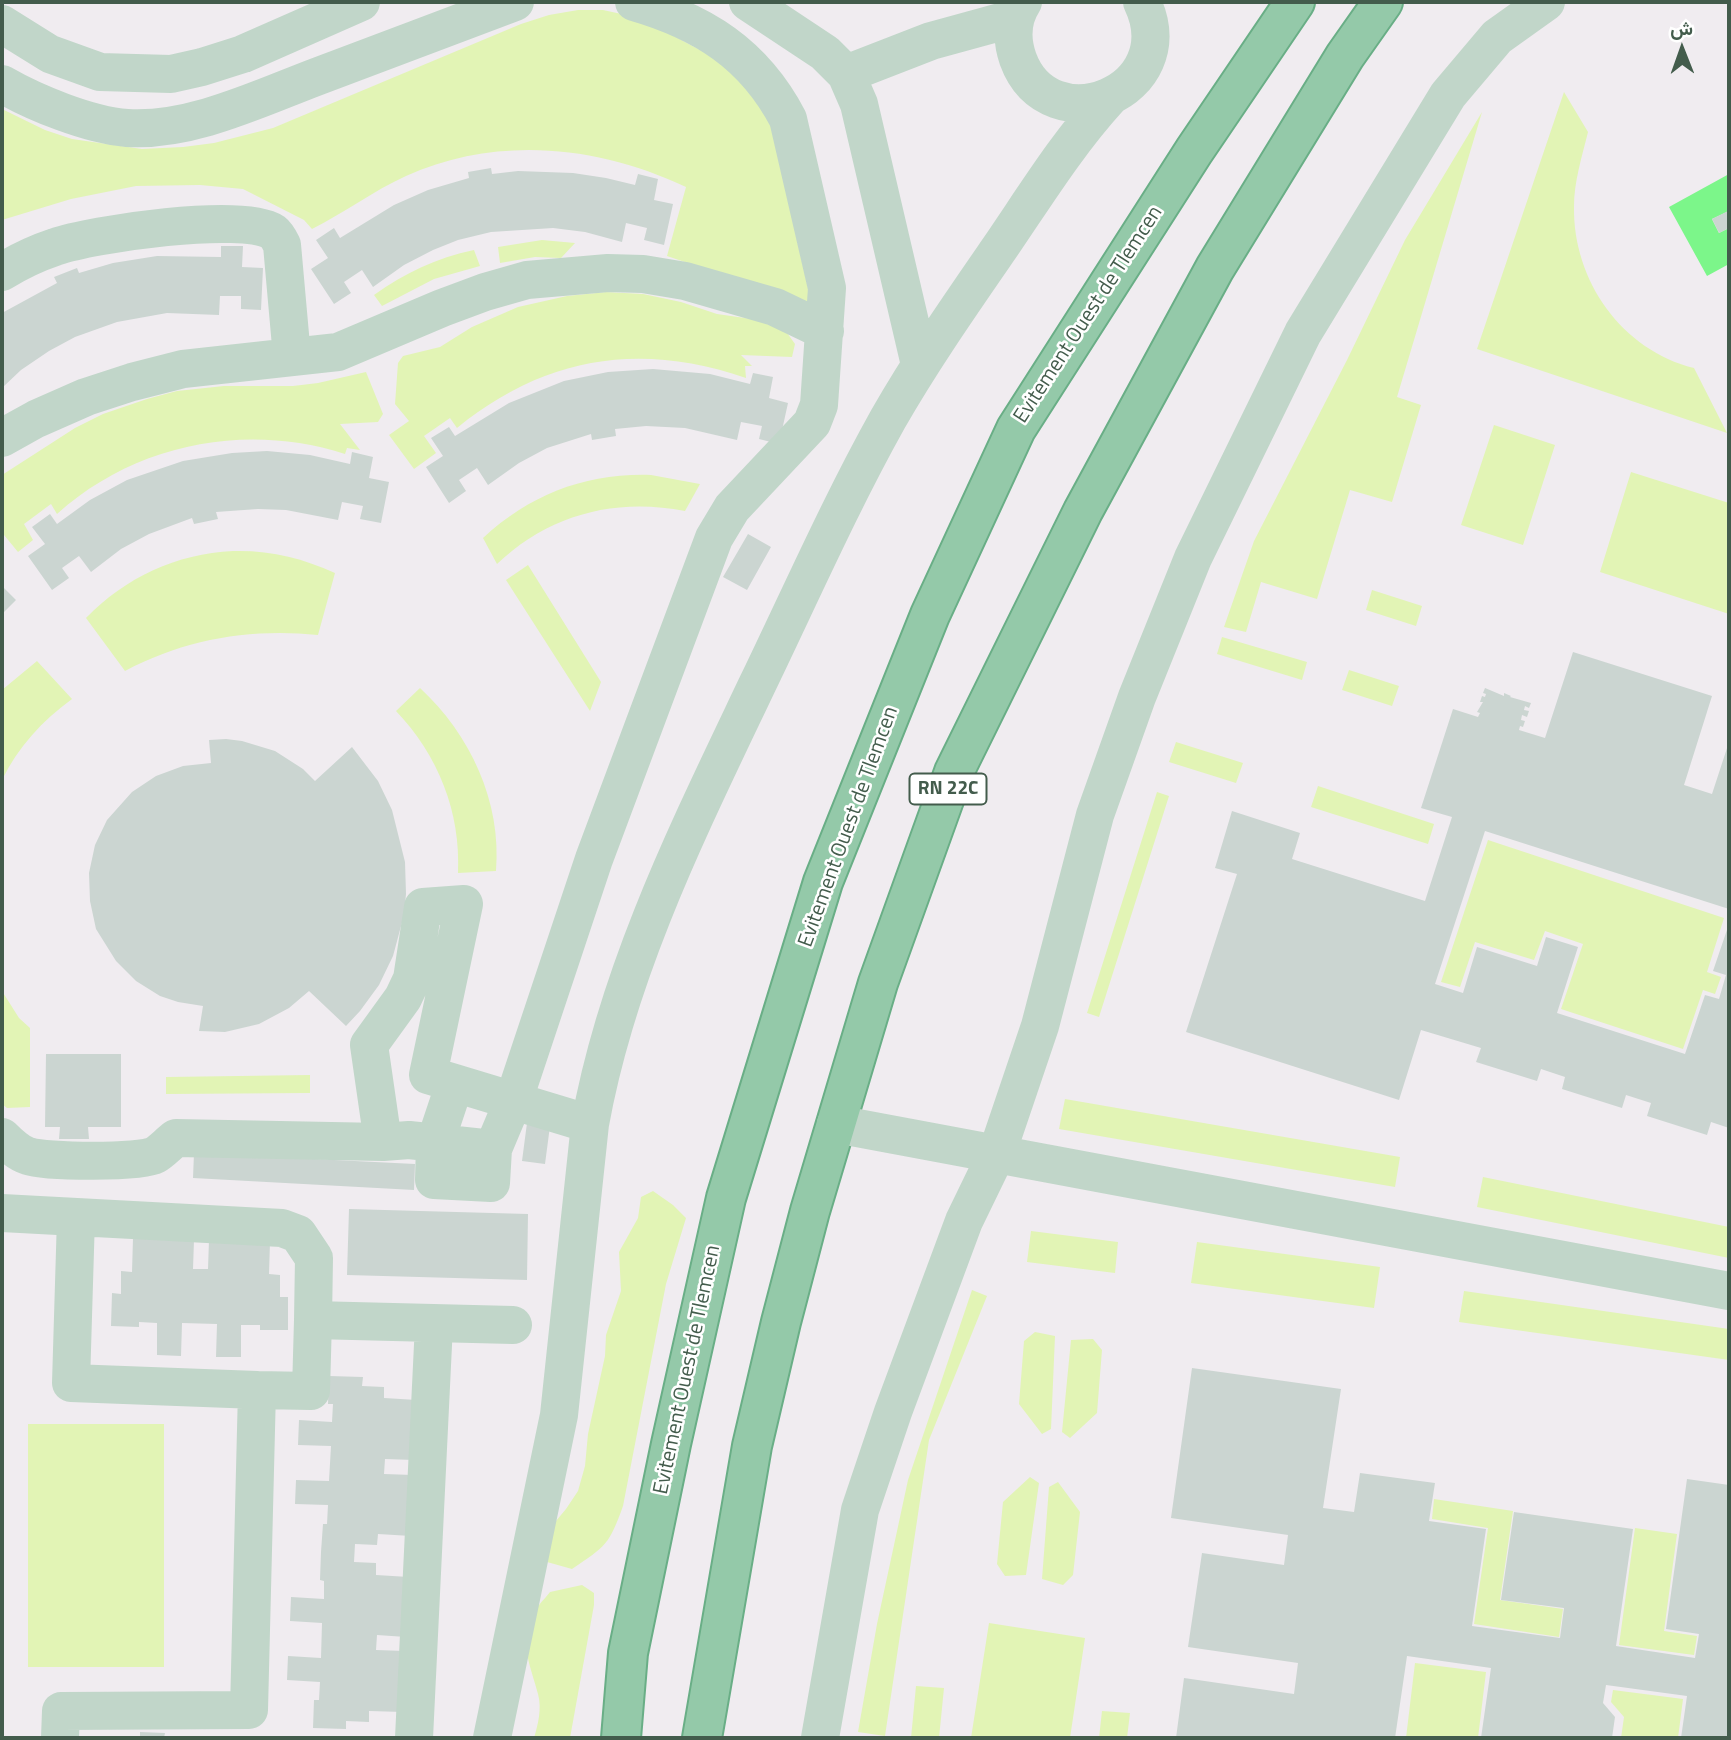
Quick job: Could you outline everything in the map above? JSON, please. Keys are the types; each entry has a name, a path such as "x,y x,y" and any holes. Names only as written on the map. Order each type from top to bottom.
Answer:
{"highway":[{"name":"Evitement Ouest de Tlemcen","path":"621,1738 628,1653 726,1199 823,882 930,615 1016,429 1187,162 1295,2"},
{"name":"RN 22C","path":"702,1738 758,1422 781,1322 878,983 954,772 1083,511 1215,268 1345,56 1383,2"},
{"path":"605,1738 628,1653"},
{"name":"RN 22C","path":"709,1738 715,1657"}],"street":[{"path":"2,24 50,54 100,72 171,74 243,54 361,2"},
{"path":"2,84 47,105 105,124 125,128 169,126 245,104 515,2"},
{"path":"369,1045 409,1142 434,1180 491,1182 493,1149 514,1099 581,895 714,538 732,508 812,423 821,391 827,288 788,119 775,95 732,47 697,25 634,2"},
{"path":"748,2 816,47 846,74 859,104 920,365"},
{"path":"1048,94 1084,103 1109,98 1120,92 1139,74 1151,39 1148,14 1142,2"},
{"path":"1151,39 1173,2"},
{"path":"820,1738 860,1510 893,1412 964,1221 997,1153 1040,1026 1095,815 1137,697 1193,558 1303,333 1448,95 1497,37 1546,2"},
{"path":"846,74 1019,10 1014,43 1022,68 1029,78 1048,94 1066,118 1075,136"},
{"path":"492,1738 559,1415 596,1088 625,986 690,825 853,484 920,365 1075,136 1109,98"},
{"path":"2,272 56,246 110,234 211,224 260,227 274,232 282,245 292,357"},
{"path":"2,438 36,419 86,397 132,382 183,369 338,352 452,304 527,280 608,273 643,274 685,281 775,307 825,331"},
{"path":"369,1045 404,998 412,979 423,907 464,904 441,1079 409,1142"},
{"path":"369,1045 441,1079 590,1124"},
{"path":"836,1125 1729,1291"},
{"path":"2,1137 14,1149 30,1157 70,1160 133,1160 153,1156 176,1138 409,1142"},
{"path":"2,1213 282,1228 298,1234 314,1258 311,1391 71,1383 76,1217"},
{"path":"313,1320 513,1325"},
{"path":"414,1738 435,1324"},
{"path":"60,1738 61,1711 249,1710 257,1390"}],"shaded area":[{"path":"578,10 603,10 640,18 734,68 770,122 812,305 667,256 686,187 618,162 547,150 511,150 440,163 394,182 312,229 304,220 243,189 200,185 136,186 71,199 2,220 2,109 45,130 72,139 142,149 214,143 273,128 521,24"},
{"path":"1564,92 1588,132 1577,178 1574,207 1582,261 1593,286 1624,329 1645,346 1668,359 1694,368 1727,433 1477,349"},
{"path":"1482,112 1397,397 1421,405 1392,502 1350,490 1317,599 1261,582 1246,632 1224,627 1254,541 1405,240"},
{"path":"1729,174 1729,215 1727,212 1712,219 1719,233 1729,228 1729,264 1707,276 1669,207"},
{"path":"542,240 575,243 561,258 535,257 500,263 498,247"},
{"path":"474,250 480,266 434,279 382,306 374,295 421,267"},
{"path":"606,292 643,294 681,302 717,314 780,323 795,344 792,357 741,355 752,366 745,366 746,378 668,360 594,362 558,371 524,385 490,404 457,428 450,418 424,436 436,453 414,469 389,435 409,421 395,404 398,363 403,356 440,347 472,327 518,307 567,296"},
{"path":"366,372 383,414 378,422 340,424 360,450 347,448 345,454 269,440 230,440 193,446 156,456 121,471 88,490 57,514 51,504 24,524 33,540 18,552 4,535 2,536 2,475 75,428 103,414 177,391 224,386 293,386"},
{"path":"1494,425 1555,445 1523,545 1461,525"},
{"path":"1631,472 1729,503 1729,614 1600,572"},
{"path":"651,475 700,484 685,511 633,506 584,514 538,533 497,564 483,538 520,509 561,489 604,478"},
{"path":"233,551 286,556 335,573 318,635 268,633 219,638 171,651 125,671 86,618 101,603 153,570 192,557"},
{"path":"528,565 601,682 590,711 506,580"},
{"path":"1372,590 1422,606 1416,626 1366,610"},
{"path":"1222,637 1307,662 1302,680 1217,654"},
{"path":"37,661 72,699 32,735 2,780 2,690"},
{"path":"1349,670 1399,686 1392,706 1342,690"},
{"path":"420,688 454,726 479,771 494,820 496,871 458,873 455,828 444,786 424,746 396,711"},
{"path":"1176,742 1243,763 1236,783 1169,762"},
{"path":"1318,786 1434,824 1428,844 1311,807"},
{"path":"1157,792 1169,796 1099,1017 1087,1013"},
{"path":"1488,840 1724,918 1707,972 1721,977 1715,994 1703,990 1683,1049 1561,1009 1583,944 1545,931 1534,960 1475,942 1460,987 1441,982"},
{"path":"2,991 19,1018 30,1028 30,1107 7,1108 2,1104"},
{"path":"310,1075 310,1093 166,1094 166,1077"},
{"path":"1065,1099 1400,1157 1395,1187 1059,1129"},
{"path":"1483,1177 1729,1227 1729,1258 1477,1207"},
{"path":"653,1191 686,1218 666,1284 623,1506 610,1537 592,1555 572,1569 547,1562 540,1540 578,1491 605,1356 606,1335 621,1291 619,1252 638,1218 641,1197"},
{"path":"1031,1231 1118,1242 1115,1273 1027,1262"},
{"path":"1197,1242 1380,1267 1374,1308 1191,1283"},
{"path":"972,1290 987,1296 929,1440 885,1736 858,1732 877,1624 908,1480"},
{"path":"1464,1291 1729,1329 1729,1360 1459,1322"},
{"path":"1035,1332 1055,1336 1051,1429 1042,1434 1019,1404 1024,1341"},
{"path":"1093,1339 1102,1350 1097,1413 1070,1438 1062,1432 1071,1340"},
{"path":"28,1424 164,1424 164,1667 28,1667"},
{"path":"1030,1477 1039,1483 1026,1575 1005,1576 997,1564 1003,1502"},
{"path":"1058,1482 1080,1512 1073,1575 1063,1585 1042,1579 1049,1487"},
{"path":"1434,1499 1513,1511 1500,1600 1563,1609 1559,1637 1474,1624 1488,1528 1432,1519"},
{"path":"1635,1528 1677,1534 1664,1631 1697,1636 1694,1655 1619,1645"},
{"path":"582,1585 594,1593 594,1605 570,1738 534,1738 540,1705 526,1647 527,1627 532,1615 550,1592"},
{"path":"989,1623 1085,1638 1070,1738 971,1738"},
{"path":"1415,1663 1486,1672 1478,1738 1406,1738"},
{"path":"916,1686 944,1688 939,1738 911,1738"},
{"path":"1613,1690 1683,1699 1678,1738 1621,1738 1624,1717 1611,1702"},
{"path":"1102,1711 1130,1713 1127,1738 1099,1738"}],"building":[{"path":"491,168 492,174 518,171 573,173 635,185 638,174 658,179 654,200 673,204 664,245 644,240 647,228 626,223 622,242 585,232 553,228 491,232 458,240 433,250 404,265 373,287 362,270 344,282 351,293 334,304 311,269 328,258 316,240 334,228 340,238 394,205 428,190 469,178 468,172"},
{"path":"1728,211 1729,228 1719,233 1712,219"},
{"path":"221,246 243,246 242,267 263,268 261,310 241,309 241,296 220,296 219,315 167,313 117,322 75,337 49,351 21,370 2,388 2,313 57,283 54,277 77,268 79,273 113,263 157,256 221,257"},
{"path":"653,369 710,374 750,384 753,373 773,377 769,398 788,403 779,444 759,439 762,426 741,422 737,440 685,428 646,426 615,429 616,436 592,440 591,434 547,448 519,463 488,485 477,468 459,480 466,491 449,503 426,467 443,456 431,438 449,427 455,436 509,403 564,381 608,372"},
{"path":"267,451 310,455 350,464 352,452 373,457 369,478 389,482 381,523 360,519 363,506 342,502 338,520 286,510 216,512 218,519 194,524 192,518 149,534 121,549 91,572 79,556 62,568 69,578 52,590 28,556 45,544 32,527 50,514 57,524 90,500 127,480 183,461 232,453"},
{"path":"748,534 771,547 747,590 723,577"},
{"path":"2,586 16,600 2,614"},
{"path":"1573,652 1712,696 1684,785 1712,794 1729,742 1729,909 1485,831 1435,984 1463,993 1477,947 1537,966 1546,937 1578,947 1557,1013 1685,1054 1705,995 1719,999 1726,975 1713,971 1729,924 1729,1128 1711,1122 1707,1135 1647,1116 1651,1103 1626,1095 1622,1108 1562,1089 1565,1077 1541,1069 1537,1081 1476,1062 1481,1048 1421,1030 1399,1100 1186,1032 1237,874 1215,868 1232,811 1300,833 1292,859 1425,901 1452,817 1421,808 1453,709 1478,717 1480,713 1477,712 1483,702 1480,702 1482,696 1485,697 1486,694 1483,693 1485,688 1504,696 1504,693 1531,703 1529,708 1525,706 1524,710 1529,711 1527,717 1522,715 1521,720 1525,721 1519,730 1545,738"},
{"path":"226,739 275,751 303,769 315,781 352,747 378,781 392,810 405,862 404,915 393,956 379,985 346,1026 309,991 289,1008 259,1024 225,1032 199,1031 203,1006 160,996 136,981 116,961 96,929 90,901 89,873 95,845 107,820 132,792 156,776 183,766 211,763 209,740"},
{"path":"46,1054 121,1054 121,1127 88,1127 89,1139 59,1139 60,1127 45,1127"},
{"path":"527,1123 550,1126 545,1164 522,1161"},
{"path":"194,1153 415,1164 414,1190 193,1178"},
{"path":"349,1209 528,1214 527,1280 347,1275"},
{"path":"133,1238 194,1240 193,1269 208,1269 209,1240 270,1242 269,1274 280,1275 280,1297 288,1297 288,1330 260,1330 260,1325 241,1325 241,1357 216,1357 217,1324 182,1323 181,1356 157,1355 157,1323 139,1322 139,1327 111,1326 112,1293 121,1294 121,1271 132,1272"},
{"path":"1192,1368 1341,1389 1323,1508 1354,1512 1360,1473 1435,1483 1429,1521 1486,1529 1472,1626 1560,1638 1564,1608 1501,1600 1514,1512 1633,1529 1616,1646 1695,1658 1699,1634 1666,1629 1687,1479 1729,1485 1729,1738 1681,1738 1687,1696 1606,1685 1603,1703 1615,1717 1612,1738 1481,1738 1491,1668 1407,1656 1395,1738 1176,1738 1184,1678 1294,1694 1298,1663 1188,1647 1202,1553 1284,1565 1288,1535 1171,1518"},
{"path":"329,1376 363,1377 362,1386 384,1387 384,1398 417,1400 414,1460 385,1459 384,1474 413,1475 411,1536 378,1534 377,1545 355,1544 354,1562 376,1563 376,1575 409,1577 406,1637 377,1635 376,1650 405,1651 403,1712 369,1711 369,1722 346,1721 346,1729 313,1728 314,1700 319,1700 320,1682 287,1680 288,1656 321,1658 322,1623 290,1621 291,1597 324,1599 324,1581 320,1580 321,1552 323,1524 327,1524 328,1505 295,1504 296,1480 329,1481 331,1446 298,1445 299,1420 332,1422 333,1404 328,1404"},
{"path":"140,1732 165,1733 164,1738 140,1738"}]}
